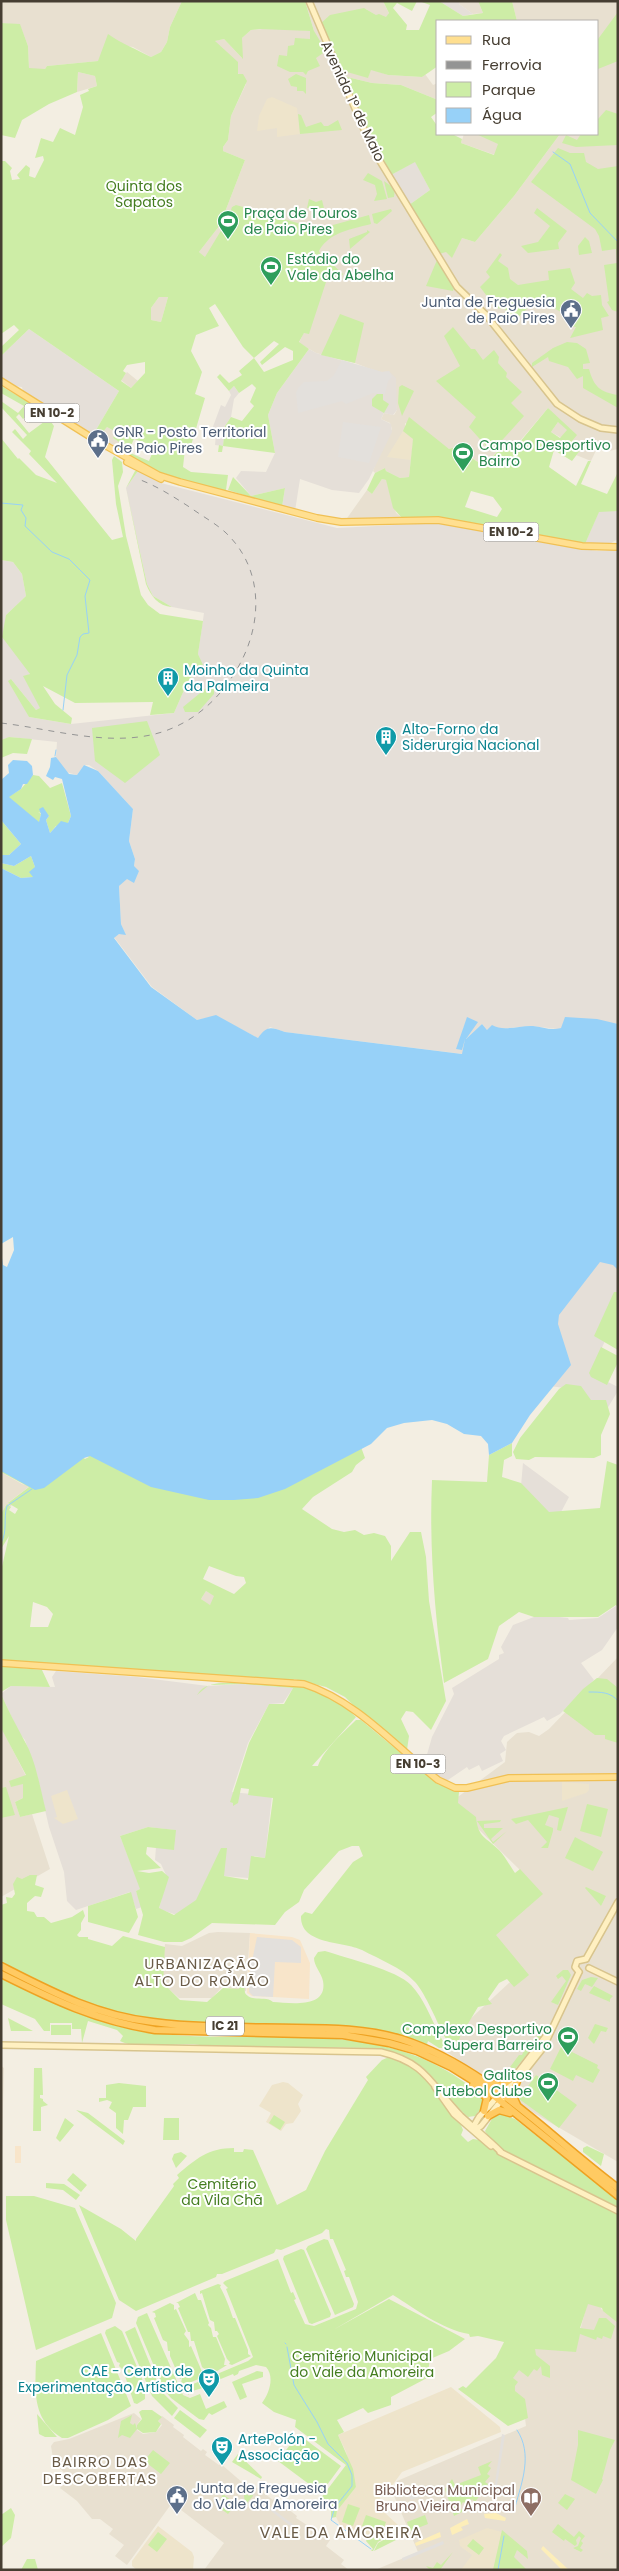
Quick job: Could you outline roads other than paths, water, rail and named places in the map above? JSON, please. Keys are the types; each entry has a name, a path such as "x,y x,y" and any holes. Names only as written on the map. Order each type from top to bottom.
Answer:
{"highway":[{"name":"IC 21","path":"1,1966 65,1999 105,2014 153,2022 337,2028 376,2033 422,2047 454,2062 481,2079 500,2098 618,2196"},
{"name":"IC 21","path":"1,1974 76,2010 132,2026 156,2030 343,2035 389,2043 437,2060 500,2098"},
{"path":"437,2060 484,2094 488,2102 486,2113 503,2110 522,2116"},
{"path":"481,2079 500,2086 516,2079"},
{"path":"516,2079 512,2095 522,2116"},
{"name":"IC 21","path":"522,2116 618,2188"}],"main road":[{"name":"Avenida 1º de Maio","path":"309,1 372,148 457,287 486,315 528,365 548,394 564,410 601,428 618,430"},
{"name":"EN 10-2","path":"1,381 158,475 180,482 317,518 340,522 438,520 582,546 618,547"},
{"name":"EN 10-3","path":"1,1663 304,1684 338,1699 438,1780 455,1788 467,1788 508,1778 618,1777"},
{"path":"618,1902 586,1959 589,1968 618,1982"},
{"path":"579,1972 575,1967 577,1961 586,1959"},
{"path":"579,1972 586,1972 589,1968"},
{"path":"462,2117 470,2121 486,2113 543,2048 579,1972"},
{"path":"1,2045 376,2051 398,2056 413,2064 430,2080 462,2117 501,2152"},
{"path":"430,2080 452,2111 501,2152 618,2211"},
{"path":"486,2113 482,2124 486,2137"},
{"path":"474,2129 479,2117"},
{"path":"474,2129 482,2124"}],"water":[{"path":"56,757 69,774 77,775 84,765 98,771 133,809 129,841 135,859 134,866 139,871 134,883 127,879 119,886 121,924 126,935 119,934 114,938 151,987 197,1020 216,1015 258,1038 267,1029 273,1028 285,1032 462,1054 465,1039 462,1050 456,1049 467,1017 478,1022 466,1039 482,1024 487,1030 492,1025 502,1028 533,1026 557,1029 561,1028 565,1017 597,1019 618,1024 618,1270 613,1265 600,1262 559,1315 558,1324 571,1365 530,1415 512,1443 489,1455 488,1444 481,1436 464,1434 447,1424 432,1420 404,1423 387,1428 371,1444 285,1489 258,1498 234,1500 209,1500 151,1487 90,1456 84,1458 44,1488 35,1490 1,1471 1,1251 3,1265 7,1267 14,1250 13,1237 1,1244 1,868 21,878 33,877 29,872 35,867 31,856 14,866 1,863 1,855 9,855 21,844 1,820 1,780 9,773 8,765 13,760 27,761 32,766 33,775 27,784 23,784 21,789 9,797 39,822 41,814 39,809 43,807 49,816 46,820 50,833 61,821 68,823 71,816 62,779 55,777 53,780 46,776 51,758"}],"waterway":[{"path":"553,152 570,164 590,213 618,242"},
{"path":"1,503 23,505 21,510 26,518 25,526 52,552 69,559 90,580 85,596 89,633 83,634 80,637 77,655 67,675 63,710"},
{"path":"55,756 56,750"},
{"path":"1,1543 4,1534 7,1506 32,1489"},
{"path":"589,1692 609,1694 618,1701"},
{"path":"287,2347 294,2385 328,2444 347,2463 352,2475 352,2486 335,2507 331,2520 371,2549"},
{"path":"515,2507 525,2468 522,2439 517,2430"},
{"path":"498,2570 504,2536"}],"railway":[{"path":"1,723 102,738 123,738 162,732 184,723 212,702 227,684 244,657 251,638 256,600 254,582 248,564 238,547 225,532 191,508 138,479"}],"place":[{"name":"Praça de Touros de Paio Pires","path":"228,240"},
{"name":"Estádio do Vale da Abelha","path":"271,286"},
{"name":"Junta de Freguesia de Paio Pires","path":"571,329"},
{"name":"GNR - Posto Territorial de Paio Pires","path":"98,459"},
{"name":"Campo Desportivo Bairro","path":"463,472"},
{"name":"Moinho da Quinta da Palmeira","path":"168,697"},
{"name":"Alto-Forno da Siderurgia Nacional","path":"386,756"},
{"name":"Complexo Desportivo Supera Barreiro","path":"568,2056"},
{"name":"Galitos Futebol Clube","path":"548,2102"},
{"name":"CAE - Centro de Experimentação Artística","path":"209,2398"},
{"name":"ArtePolón - Associação","path":"222,2466"},
{"name":"Junta de Freguesia do Vale da Amoreira","path":"177,2515"},
{"name":"Biblioteca Municipal Bruno Vieira Amaral","path":"531,2517"}],"district":[{"name":"URBANIZAÇÃO ALTO DO ROMÃO","path":"202,1972"},
{"name":"BAIRRO DAS DESCOBERTAS","path":"100,2470"},
{"name":"VALE DA AMOREIRA","path":"341,2532"}],"park label":[{"name":"Quinta dos Sapatos","path":"144,194"},
{"name":"Cemitério da Vila Chã","path":"222,2192"},
{"name":"Cemitério Municipal do Vale da Amoreira","path":"362,2364"}]}
